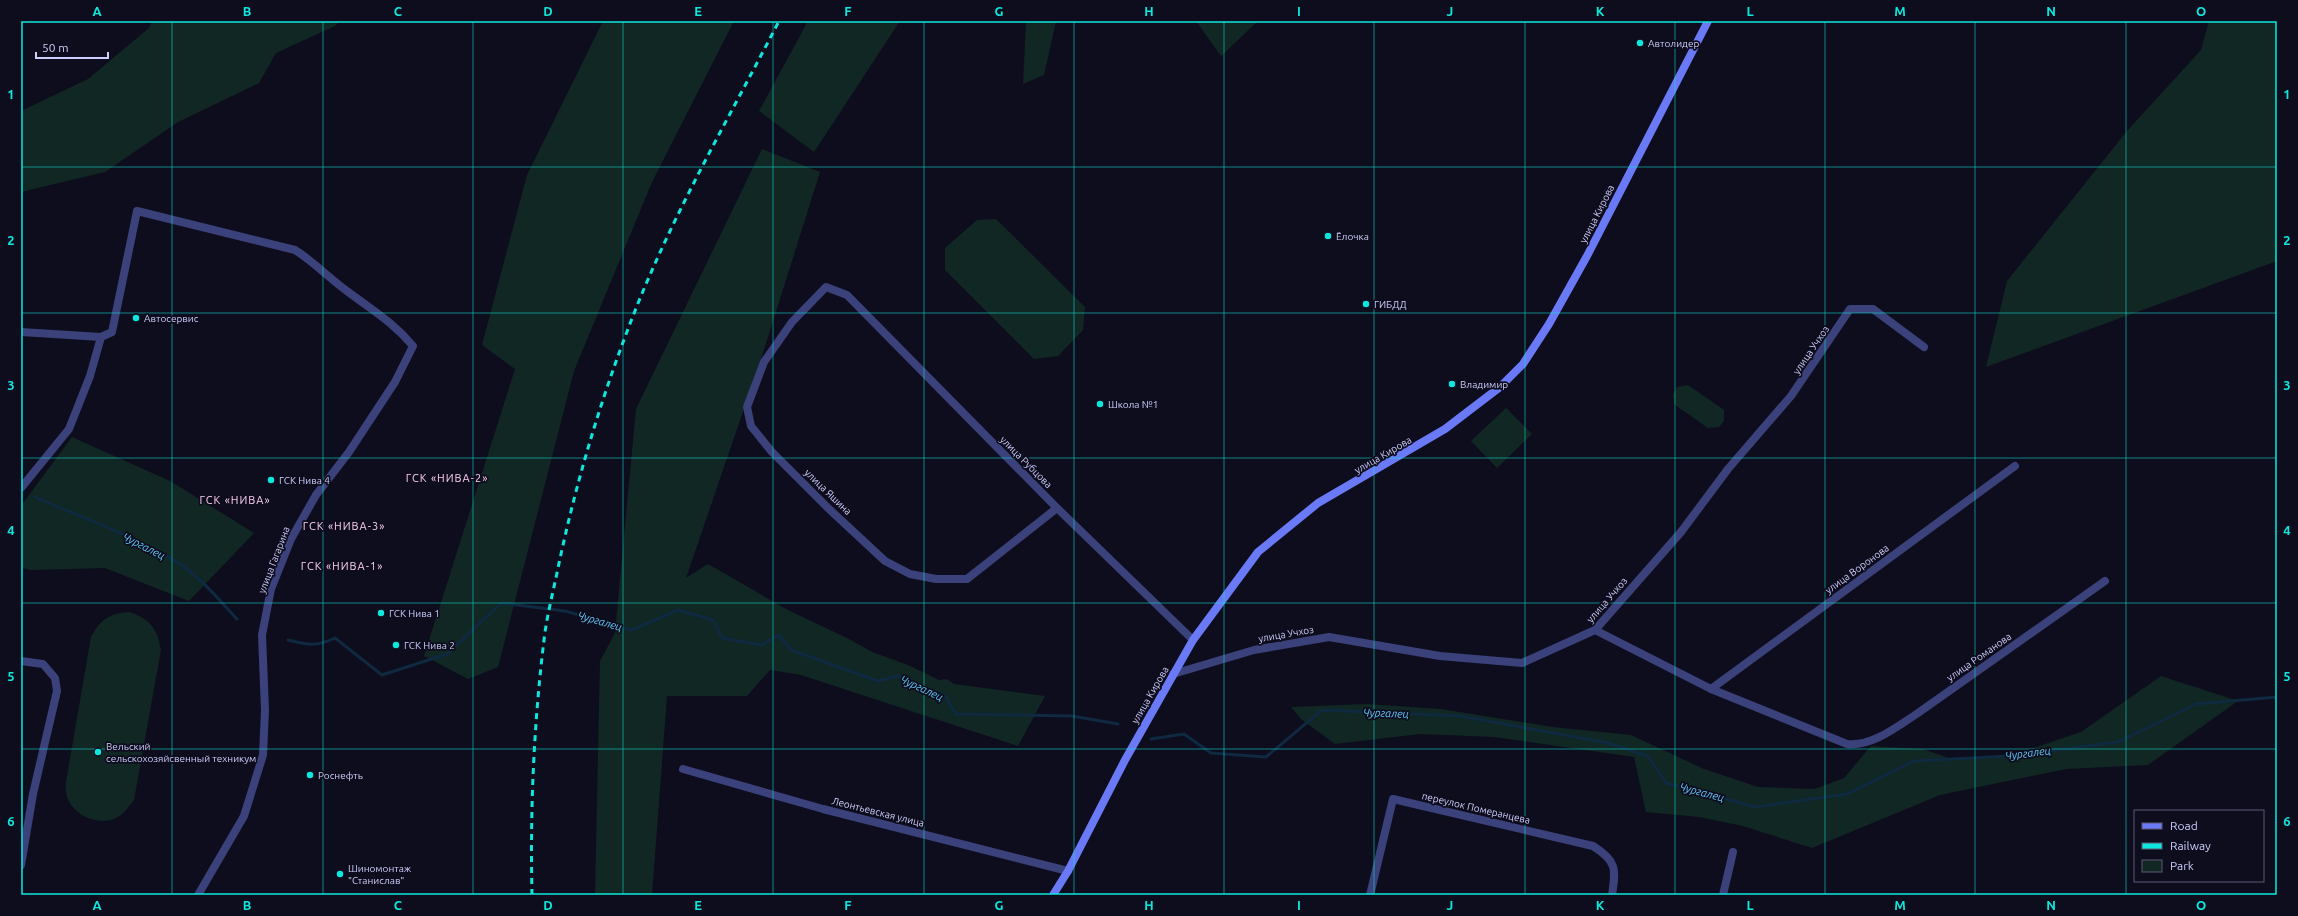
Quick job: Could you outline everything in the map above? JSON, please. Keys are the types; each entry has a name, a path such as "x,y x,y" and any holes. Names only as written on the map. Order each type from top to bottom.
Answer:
{"main road":[{"name":"улица Кирова","path":"1053,895 1068,871 1125,760 1193,640 1258,552 1280,532 1318,503 1445,429 1500,387 1523,364 1550,324 1587,256 1708,21"}],"street":[{"name":"улица Гагарина","path":"101,337 112,332 137,211 294,250 315,263 346,291 397,327 413,346 395,382 349,452 316,495 291,539 274,582 262,635 265,710 263,755 244,816 198,895"},
{"name":"улица Яшина","path":"847,295 826,287 792,322 764,362 747,407 751,426 772,452 885,561 910,574 936,579 967,579 1057,508"},
{"name":"улица Рубцова","path":"847,295 1057,508 1193,640"},
{"name":"улица Учхоз","path":"1173,674 1254,650 1329,637 1440,656 1522,662 1595,630 1681,532 1728,469 1792,396 1850,309 1873,309 1924,347"},
{"path":"21,332 101,337 90,376 69,429 21,488"},
{"name":"улица Воронова","path":"1711,689 2015,466"},
{"name":"улица Романова","path":"1711,689 1847,744 1862,744 1891,730 1918,713 2105,581"},
{"path":"1595,630 1711,689"},
{"path":"21,661 43,664 55,678 57,691 33,794 21,866"},
{"name":"Леонтьевская улица","path":"683,769 823,809 1068,871"},
{"name":"переулок Померанцева","path":"1370,895 1393,799 1593,846 1609,856 1616,872 1612,895"},
{"path":"1723,895 1733,852"}],"green space":[{"path":"152,21 339,21 335,26 276,53 259,83 178,122 105,172 21,192 21,111 88,79 149,28"},
{"path":"603,21 734,21 652,182 574,371 498,667 468,679 424,656 515,369 482,345 527,175"},
{"path":"808,21 900,21 814,152 759,111"},
{"path":"1026,21 1056,21 1044,75 1023,84"},
{"path":"1196,21 1258,21 1221,56"},
{"path":"2209,21 2277,21 2277,261 1986,367 2007,281 2127,131 2201,50"},
{"path":"762,149 820,172 762,356 686,578 708,564 786,609 849,639 872,652 908,665 939,680 947,679 954,684 1045,696 1018,746 801,675 770,670 747,696 667,696 652,895 595,895 600,661 615,633 636,409"},
{"path":"996,219 1085,307 1083,330 1058,356 1034,359 945,270 945,248 977,220"},
{"path":"1688,385 1724,410 1724,421 1719,427 1708,428 1674,404 1673,394 1677,387"},
{"path":"1506,408 1532,434 1497,468 1471,441"},
{"path":"72,437 170,481 254,533 189,601 105,568 31,570 21,568 21,506"},
{"path":"129,612 136,614 151,625 158,636 161,650 134,800 126,811 114,819 99,821 77,812 68,799 66,782 91,637 94,631 106,618 116,614"},
{"path":"2161,676 2238,701 2148,765 2066,769 1940,795 1812,848 1743,826 1699,817 1646,812 1634,757 1494,737 1420,734 1335,744 1301,719 1291,707 1366,704 1441,709 1553,727 1631,735 1704,769 1758,787 1815,789 1844,778 1871,746 1923,749 1954,760 2019,753 2081,732"}],"waterway":[{"name":"Чургалец","path":"35,497 127,536 180,564 203,583 237,619"},
{"name":"Чургалец","path":"288,640 317,644 335,638 382,675 447,654 501,603 565,611 632,630 678,610 713,620 722,638 762,645 779,635 791,650 878,681 898,676 945,696 956,714 1072,716 1118,724"},
{"name":"Чургалец","path":"1151,739 1184,734 1211,753 1266,757 1322,710 1460,716 1608,743 1648,756 1666,783 1756,807 1847,794 1914,761 2010,756 2118,742 2196,704 2277,697"}],"railway":[{"path":"532,895 534,763 541,665 549,610 579,480 617,359 644,289 661,250 699,173 779,21"}],"place":[{"name":"Автолидер","path":"1640,43"},
{"name":"Ёлочка","path":"1328,236"},
{"name":"ГИБДД","path":"1366,304"},
{"name":"Автосервис","path":"136,318"},
{"name":"Владимир","path":"1452,384"},
{"name":"Школа №1","path":"1100,404"},
{"name":"ГСК Нива 4","path":"271,480"},
{"name":"ГСК Нива 1","path":"381,613"},
{"name":"ГСК Нива 2","path":"396,645"},
{"name":"Вельский сельскохозяйсвенный техникум","path":"98,752"},
{"name":"Роснефть","path":"310,775"},
{"name":"Шиномонтаж \"Станислав\"","path":"340,874"}],"district":[{"name":"ГСК «НИВА-2»","path":"447,478"},
{"name":"ГСК «НИВА»","path":"235,500"},
{"name":"ГСК «НИВА-3»","path":"344,526"},
{"name":"ГСК «НИВА-1»","path":"342,566"}]}
